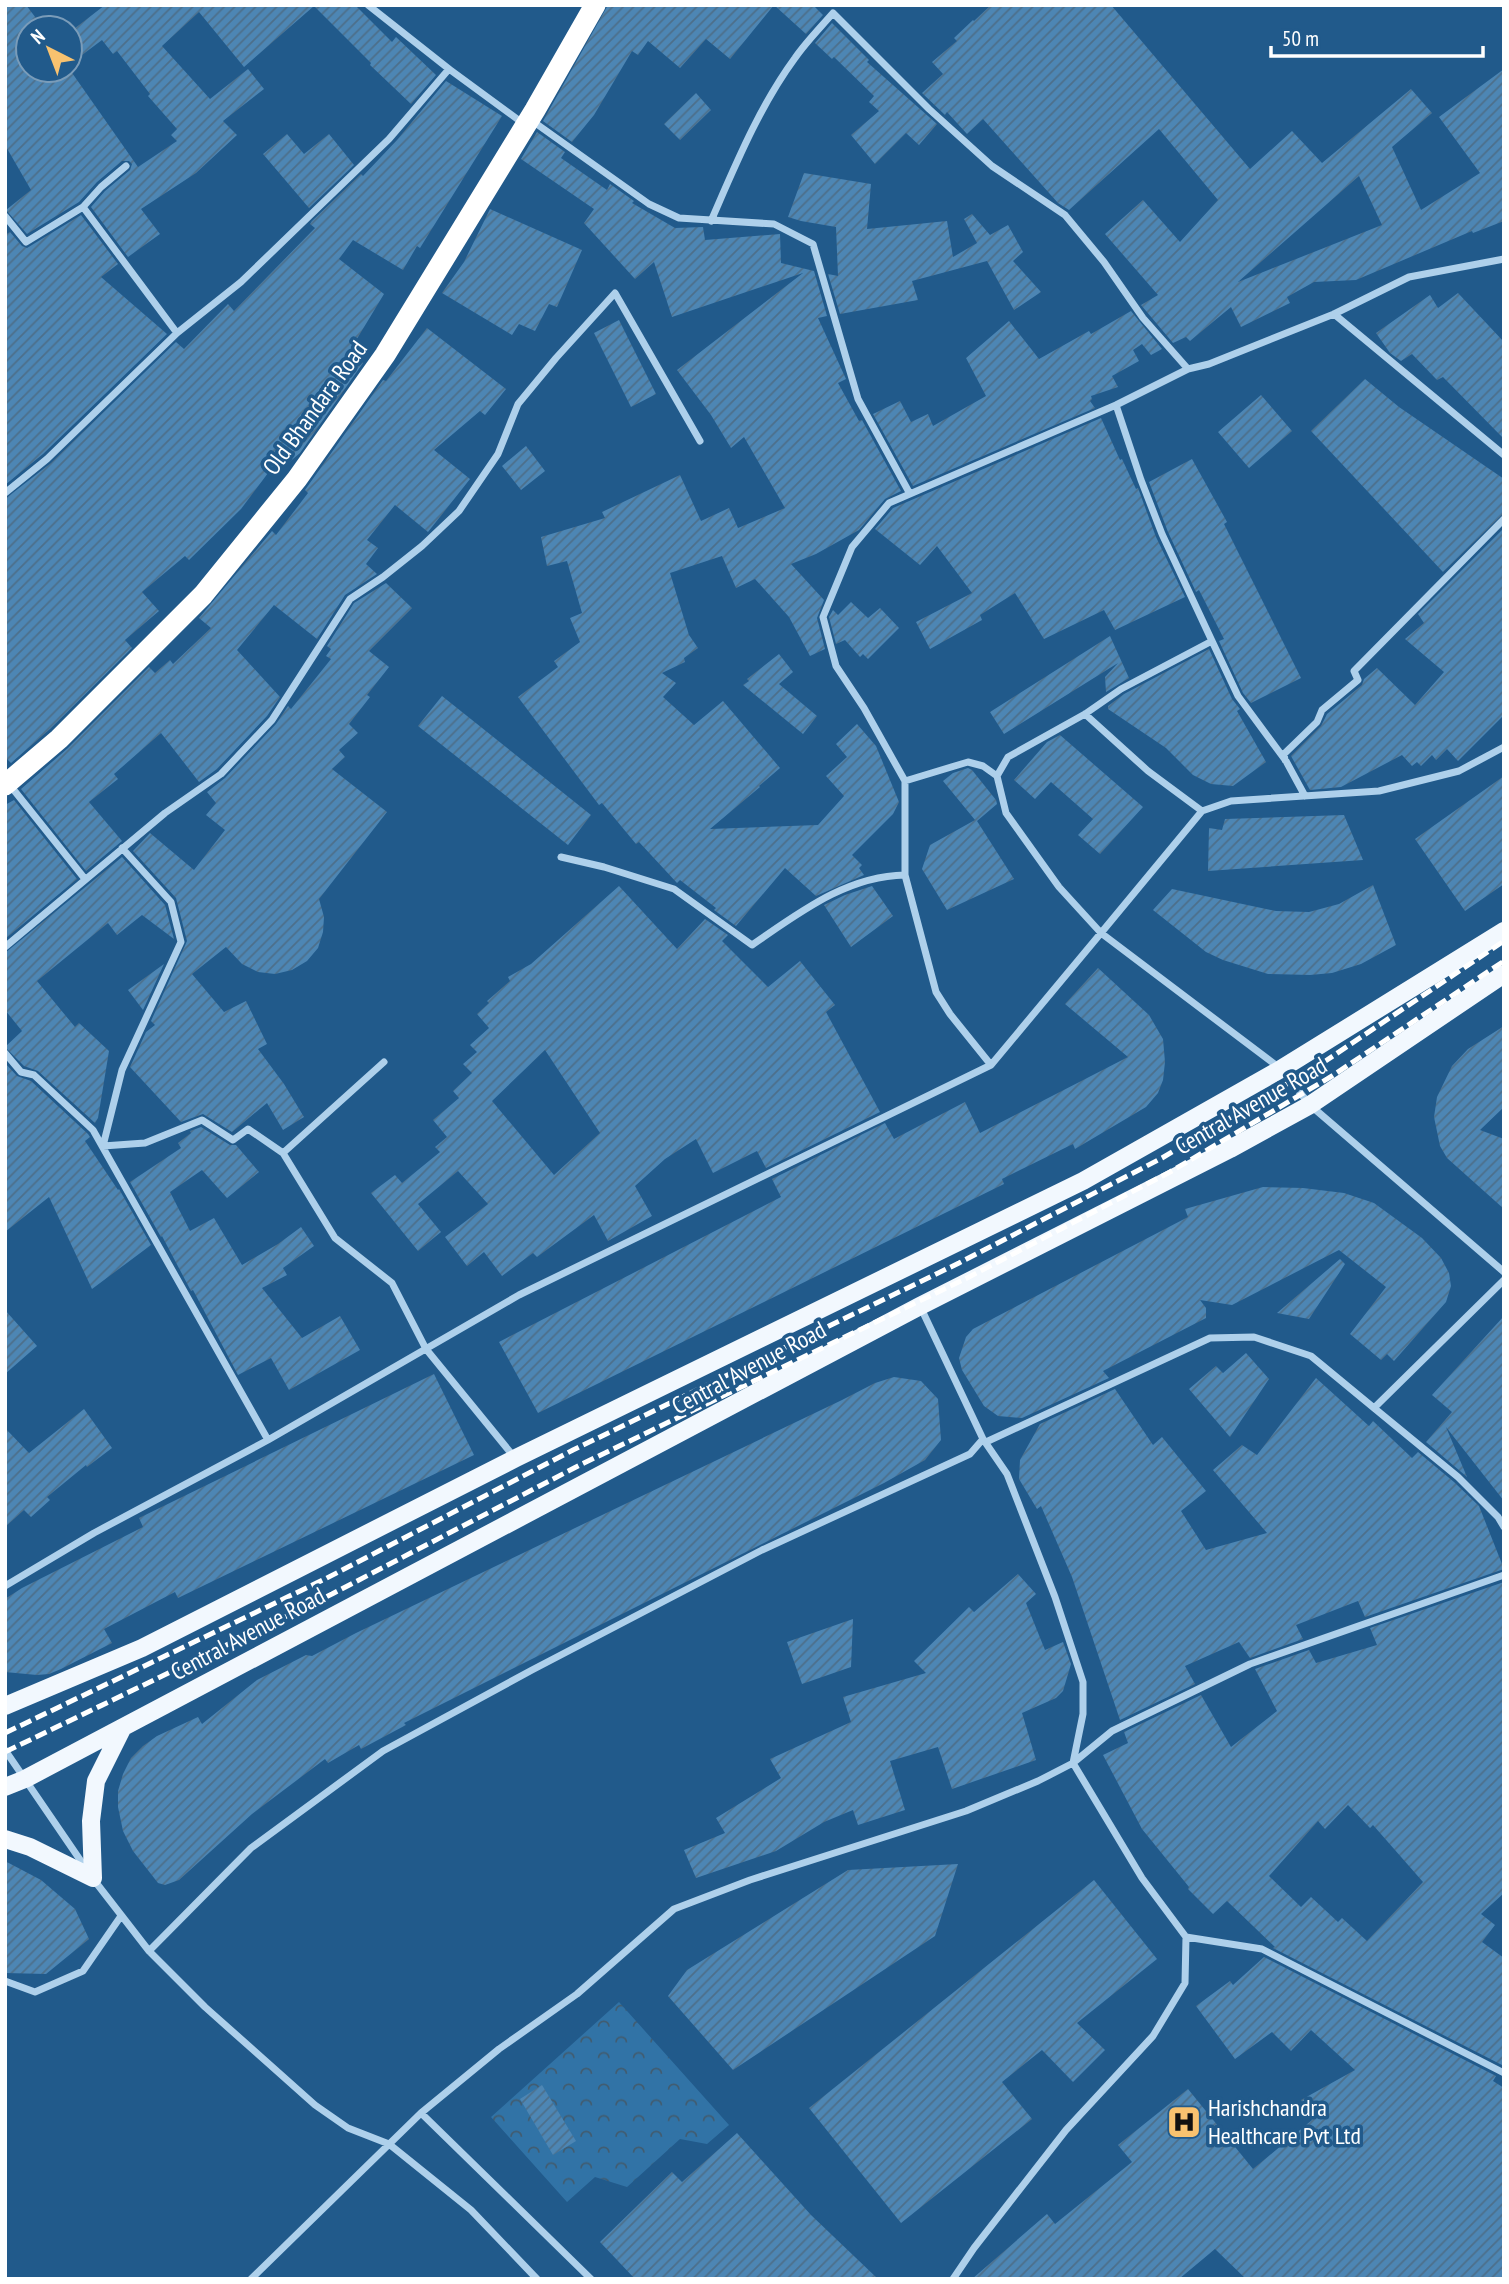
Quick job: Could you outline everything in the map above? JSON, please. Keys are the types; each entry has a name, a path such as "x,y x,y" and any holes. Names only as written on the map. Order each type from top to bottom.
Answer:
{"highway":[{"name":"Old Bhandara Road","path":"7,784 59,740 203,595 297,479 385,355 595,5"}],"main road":[{"name":"Central Avenue Road","path":"5,1706 142,1648 516,1458 1083,1181 1281,1069 1504,931"},
{"name":"Central Avenue Road","path":"5,1787 25,1779 920,1306 1230,1149 1310,1104 1504,974"},
{"path":"5,1839 30,1847 93,1878 90,1821 96,1781 123,1727"}],"street":[{"path":"368,5 449,69 649,204 679,218 774,224 813,244 858,399 910,494"},
{"path":"711,221 733,169 764,108 795,58 833,13 929,109 992,166 1065,215 1104,262 1143,318 1188,369"},
{"path":"5,493 47,459 177,333 241,282 379,148 449,69"},
{"path":"5,216 26,242 83,207 126,166"},
{"path":"83,207 177,333"},
{"path":"991,1065 936,992 905,875 905,780 864,708 836,666 823,617 852,547 889,503 1116,405 1188,369 1209,364 1334,314 1409,277 1504,259"},
{"path":"5,947 165,813 221,774 272,720 349,599 383,577 422,546 459,511 498,454 519,404 556,358 615,293 700,441"},
{"path":"1334,314 1504,455"},
{"path":"1116,405 1162,534 1238,696 1286,761 1304,796"},
{"path":"1286,761 1284,754 1317,722 1322,710 1358,680 1354,671 1504,519"},
{"path":"997,776 1008,757 1085,714 1121,689 1212,641"},
{"path":"1085,714 1148,771 1202,811"},
{"path":"5,1586 94,1533 268,1440 519,1295 991,1065 1202,811 1231,801 1379,791 1459,771 1504,747"},
{"path":"905,780 968,762 983,766 997,776 1006,813 1059,887 1101,933 1281,1069 1310,1104 1504,1272"},
{"path":"7,784 85,879"},
{"path":"103,1146 122,1070 181,942 171,902 122,848"},
{"path":"561,857 674,889 752,946 822,897 883,876 905,875"},
{"path":"5,1053 21,1072 34,1075 93,1130 268,1440"},
{"path":"283,1153 384,1062"},
{"path":"103,1146 145,1143 202,1120 233,1140 248,1129 283,1153 335,1238 391,1283 426,1349 516,1458"},
{"path":"1374,1408 1504,1280"},
{"path":"920,1306 984,1441 1007,1474 1055,1597 1083,1682 1083,1714 1073,1763 1142,1878 1186,1937 1185,1983 1153,2036 1066,2130 953,2279"},
{"path":"149,1951 251,1848 383,1751 762,1550 970,1454 984,1441 1210,1338 1254,1337 1311,1356 1458,1477 1498,1517 1504,1527"},
{"path":"251,2279 421,2113 499,2049 577,1994 674,1909 750,1880 966,1811 1073,1763 1112,1731 1250,1664 1504,1575"},
{"path":"5,1750 121,1916 149,1951 205,2007 315,2105 348,2128 389,2144 471,2210 537,2279"},
{"path":"5,1981 35,1992 83,1971 121,1916"},
{"path":"1186,1937 1262,1948 1504,2073"},
{"path":"421,2113 591,2279"}],"green space":[{"path":"619,2002 729,2125 707,2144 680,2139 627,2187 595,2177 567,2202 491,2117"}],"building":[{"path":"5,5 26,5 33,14 14,14 14,84 80,84 138,167 177,141 171,135 177,129 148,96 150,94 117,51 113,54 102,40 84,54 84,21 105,5 355,5 392,42 396,37 436,75 411,104 314,6 244,67 199,12 162,46 210,99 248,69 264,89 223,121 237,135 196,173 141,209 160,234 128,257 91,207 130,170 132,164 129,161 122,161 79,202 27,234 6,210 31,190 5,145"},
{"path":"608,5 774,5 730,59 706,39 680,68 648,41 638,55 632,51 594,115 572,142 543,121"},
{"path":"774,5 813,5 823,15 806,34"},
{"path":"991,5 1111,5 1250,169 1292,131 1322,163 1411,89 1432,113 1392,147 1421,210 1480,173 1439,117 1504,69 1504,221 1473,233 1472,231 1356,280 1314,282 1287,297 1290,303 1241,327 1231,307 1190,341 1186,337 1173,343 1141,305 1158,295 1105,234 1143,200 1180,242 1218,200 1159,129 1069,210 1058,203 983,119 967,134 947,112 945,115 922,93 943,74 932,62 957,41 954,38","holes":["1359,176 1382,225 1238,282"]},
{"path":"832,23 869,60 867,62 937,124 919,145 906,133 875,164 851,135 879,111 869,102 874,96 834,57 832,59 815,43"},
{"path":"446,81 502,116 420,248 417,246 403,270 353,240 339,259 384,294 349,352 363,363 300,453 280,470 274,465 241,509 189,560 185,556 142,592 159,611 125,640 132,648 50,729 11,763 5,757 5,499 51,463 176,342 184,349 228,304 234,311 315,228 310,224 312,221 361,174 363,176 397,140"},
{"path":"696,93 711,110 680,140 664,124"},
{"path":"537,132 565,152 561,158 607,190 610,184 634,201 632,203 675,228 703,227 705,240 780,234 781,263 814,271 827,316 818,318 846,379 838,383 901,491 885,499 859,530 816,554 791,564 824,600 817,618 825,649 810,656 789,617 755,579 736,588 722,556 670,573 689,635 698,648 684,658 685,662 662,673 676,683 663,697 694,725 723,701 780,768 710,829 818,825 844,796 826,776 847,757 836,744 857,724 876,746 899,802 893,814 852,855 862,865 859,868 864,875 816,896 785,868 736,926 680,880 677,883 639,842 636,844 602,803 599,805 518,697 558,667 554,661 580,642 570,618 582,613 567,561 547,566 541,537 605,518 602,512 680,475 701,521 729,508 738,528 785,508 744,437 731,448 711,415 677,370 803,273 672,317 654,262 635,279 584,223 594,209 521,159"},
{"path":"287,134 304,154 329,134 354,165 309,208 263,154"},
{"path":"804,173 871,184 867,229 947,221 953,257 977,243 964,219 972,214 990,235 1008,225 1023,252 1013,261 1041,292 1014,310 987,261 912,281 918,300 840,314 828,274 838,276 836,227 788,217"},
{"path":"490,209 582,250 557,307 549,304 535,331 519,324 512,335 442,293 464,262"},
{"path":"81,215 118,264 101,277 167,334 43,454 5,485 5,235 10,232 27,248"},
{"path":"1458,293 1504,342 1504,439 1443,377 1437,380 1412,354 1401,361 1390,353 1376,333 1430,295 1438,308"},
{"path":"1131,311 1162,349 1151,355 1142,344 1133,350 1139,361 1112,376 1118,387 1091,396 1090,401 1095,408 913,486 873,414 900,401 911,422 928,414 933,426 986,396 966,358 1009,321 1039,359"},
{"path":"619,320 656,394 631,407 594,333"},
{"path":"427,328 506,389 485,415 480,411 434,450 470,479 428,532 395,505 367,540 378,548 366,564 377,574 345,595 317,639 274,605 237,650 280,697 267,716 217,769 199,782 161,733 114,774 118,779 89,802 122,841 86,871 21,789 68,748 149,667 155,673 170,660 173,664 211,628 199,618 272,531 276,535 308,493 305,490 383,380 386,381"},
{"path":"1365,379 1399,407 1504,479 1504,513 1443,572 1311,431"},
{"path":"1261,395 1292,431 1249,468 1218,432"},
{"path":"1101,418 1120,460 1122,459 1136,489 1138,488 1156,537 1185,597 1115,630 1104,610 1044,639 1015,593 980,615 982,620 930,649 916,622 972,593 937,546 920,565 875,529 893,508"},
{"path":"526,446 545,471 521,490 502,466"},
{"path":"1192,459 1227,522 1224,524 1301,678 1251,703 1243,693 1219,641 1224,639 1199,590 1196,592 1168,532 1149,482"},
{"path":"1504,528 1504,715 1458,761 1447,749 1436,760 1432,755 1421,766 1417,762 1412,766 1402,755 1341,787 1310,790 1291,756 1321,726 1327,714 1362,685 1364,679 1377,668 1415,705 1444,672 1405,639 1424,623 1418,614"},
{"path":"386,583 412,608 369,651 389,667 349,724 358,733 339,750 345,757 332,769 387,812 319,899 324,917 323,932 318,948 307,961 292,970 275,974 258,972 242,964 226,947 192,974 224,1012 246,1001 267,1044 258,1049 304,1117 283,1130 267,1103 232,1132 203,1114 181,1122 130,1067 146,1032 155,1025 151,1021 187,941 176,898 133,851 150,833 194,870 225,830 206,815 216,803 207,792 225,778 276,724 288,706 291,709 331,659 326,656 331,649 327,646 354,603"},
{"path":"851,602 868,618 880,608 899,628 868,659 863,654 860,657 845,640 836,644 829,617 833,610 838,615"},
{"path":"1110,636 1129,678 1106,692 1105,677 1118,663 1004,734 990,712"},
{"path":"1209,649 1232,699 1240,709 1237,711 1266,762 1233,786 1211,784 1193,775 1166,748 1108,709 1108,706 1124,694"},
{"path":"779,654 793,672 779,684 817,716 803,734 743,685"},
{"path":"442,696 591,815 568,845 418,726"},
{"path":"1060,735 1143,807 1100,854 1078,835 1093,819 1051,782 1035,799 1014,780 1047,742"},
{"path":"968,768 996,800 997,804 977,821 1014,879 947,910 922,869 930,845 975,820 943,781 953,773"},
{"path":"1504,776 1504,884 1465,911 1415,839"},
{"path":"14,800 77,879 5,939 5,805"},
{"path":"1344,815 1363,860 1208,871 1209,828 1222,830 1225,819"},
{"path":"122,857 165,905 174,939 142,915 117,935 108,923 37,981 75,1027 79,1023 109,1051 95,1123 38,1071 24,1066 5,1047 22,1031 5,1010 5,953"},
{"path":"1373,885 1396,945 1361,964 1332,973 1268,974 1223,960 1206,952 1153,910 1172,889 1276,911 1309,912 1339,904"},
{"path":"619,886 677,949 705,919 728,935 722,941 768,987 800,961 835,1005 826,1012 880,1112 766,1168 757,1151 713,1173 696,1139 665,1159 635,1186 652,1216 608,1241 594,1215 537,1257 533,1253 502,1276 484,1252 467,1266 445,1237 488,1204 458,1171 418,1204 441,1232 418,1251 371,1193 395,1175 402,1183 440,1152 435,1147 447,1137 433,1120 459,1098 453,1091 472,1073 463,1064 477,1052 470,1045 489,1028 477,1014 489,1003 487,1001 510,981 508,977 531,964","holes":["545,1050 600,1133 554,1175 492,1101"]},
{"path":"872,886 893,916 851,947 824,905"},
{"path":"164,964 143,1010 128,990"},
{"path":"1098,968 1149,1015 1163,1039 1163,1080 1158,1093 1146,1107 1075,1149 1073,1144 1002,1179 1004,1184 538,1413 499,1342 781,1197 772,1179 885,1123 894,1139 965,1102 980,1133 1128,1057 1065,1004"},
{"path":"1504,1026 1504,1107 1480,1130 1504,1139 1504,1209 1447,1158 1440,1146 1434,1117 1437,1097 1452,1066 1468,1049"},
{"path":"5,1063 17,1076 31,1081 88,1134 90,1137 85,1141 119,1189 151,1245 92,1289 49,1197 5,1232"},
{"path":"201,1127 230,1145 236,1145 259,1172 227,1198 202,1170 170,1192 190,1231 214,1218 242,1265 301,1227 314,1246 283,1268 287,1275 262,1288 302,1338 340,1316 360,1350 289,1390 271,1358 238,1375 193,1290 191,1291 130,1182 181,1148 178,1143 191,1133 190,1131"},
{"path":"1263,1187 1344,1193 1374,1203 1422,1238 1441,1258 1449,1273 1451,1286 1446,1302 1394,1361 1387,1354 1381,1360 1350,1334 1386,1287 1339,1250 1232,1305 1200,1300 1206,1308 1206,1318 1103,1371 1109,1378 1022,1418 998,1416 984,1406 962,1370 959,1358 966,1337 973,1329 1188,1217 1185,1209"},
{"path":"1340,1259 1345,1264 1309,1319 1277,1313"},
{"path":"5,1310 37,1346 5,1374"},
{"path":"1504,1316 1504,1501 1446,1427 1467,1477 1426,1442 1452,1412 1432,1395"},
{"path":"1246,1353 1269,1379 1230,1437 1189,1389 1216,1366 1223,1373"},
{"path":"434,1374 474,1455 178,1598 175,1592 104,1629 112,1643 61,1669 37,1675 5,1672 5,1599 143,1527 139,1518"},
{"path":"894,1377 921,1381 938,1399 941,1440 925,1460 404,1723 406,1725 361,1749 359,1745 328,1763 325,1759 252,1814 179,1880 165,1885 158,1883 133,1851 123,1831 118,1791 131,1758 157,1736 198,1717 202,1724 257,1680 306,1655 312,1656 875,1383"},
{"path":"1316,1378 1369,1426 1373,1421 1412,1458 1418,1452 1479,1506 1504,1569 1365,1617 1358,1601 1296,1625 1303,1639 1250,1658 1239,1642 1185,1666 1195,1684 1120,1720 1072,1577 1041,1506 1037,1509 1019,1479 1020,1460 1040,1424 1115,1389 1153,1445 1162,1437 1206,1491 1181,1511 1206,1550 1267,1533 1213,1470 1242,1445 1257,1455"},
{"path":"84,1409 112,1448 47,1497 50,1500 31,1517 24,1510 5,1527 5,1428 29,1453"},
{"path":"1018,1574 1036,1594 1026,1603 1045,1650 1063,1642 1071,1664 1063,1691 1056,1698 1022,1713 1036,1760 952,1789 938,1747 890,1761 905,1810 858,1825 853,1810 824,1822 776,1851 696,1878 684,1850 725,1833 716,1818 781,1778 770,1759 851,1722 843,1697 926,1673 914,1661 969,1607 974,1612"},
{"path":"1504,1582 1504,1893 1481,1914 1495,1925 1482,1942 1504,1958 1502,2065 1273,1948 1275,1947 1227,1901 1213,1914 1188,1889 1142,1829 1103,1755 1128,1743 1124,1732 1201,1695 1231,1747 1277,1711 1255,1669 1309,1650 1316,1663 1377,1645 1370,1628","holes":["1348,1805 1370,1828 1373,1825 1423,1882 1367,1941 1342,1918 1338,1922 1311,1897 1301,1907 1269,1876 1318,1821 1325,1829"]},
{"path":"853,1619 851,1667 802,1684 787,1642"},
{"path":"5,1861 41,1880 75,1909 89,1939 46,1974 5,1973"},
{"path":"958,1864 935,1936 733,2070 668,1996 687,1970 848,1870"},
{"path":"1094,1880 1157,1959 1077,2023 1105,2050 1073,2082 1042,2050 1002,2082 1032,2119 901,2223 809,2108"},
{"path":"1264,1957 1496,2076 1493,2081 1504,2088 1504,2279 1246,2279 1215,2249 1179,2279 972,2279 1047,2214 1055,2224 1132,2162 1118,2145 1188,2089 1253,2169 1312,2120 1301,2100 1355,2070 1311,2030 1291,2051 1272,2032 1235,2059 1196,2006 1230,1981 1233,1985"},
{"path":"542,2085 576,2141 553,2155 520,2099"},
{"path":"737,2133 811,2215 878,2279 635,2279 600,2242 672,2172 682,2182"}],"railway":[{"path":"5,1733 325,1579 573,1450 959,1263 1162,1158 1324,1062 1504,941"},
{"path":"5,1752 332,1594 580,1465 967,1278 1170,1172 1332,1076 1504,961"}],"place":[{"name":"Harishchandra Healthcare Pvt Ltd","path":"1184,2122"}]}
